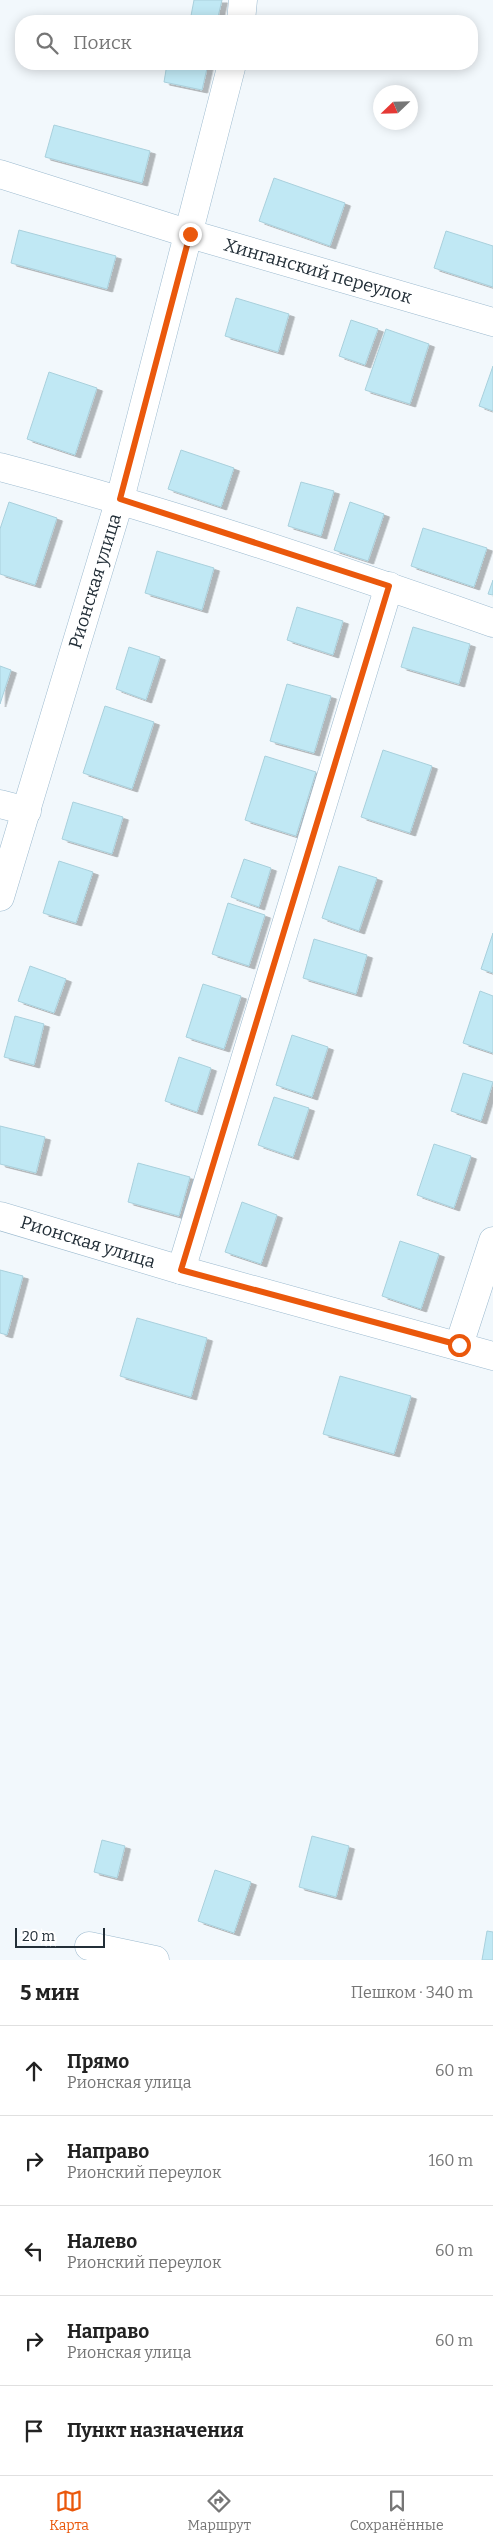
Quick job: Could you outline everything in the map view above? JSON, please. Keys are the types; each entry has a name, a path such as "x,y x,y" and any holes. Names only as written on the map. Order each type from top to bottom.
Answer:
{"street":[{"path":"242,15 243,0"},
{"name":"Рионская улица","path":"0,897 120,499 190,234 231,70"},
{"name":"Хинганский переулок","path":"0,174 190,234 493,322"},
{"path":"0,467 120,499 389,586 493,623"},
{"path":"181,1270 389,586"},
{"path":"0,804 26,811"},
{"name":"Рионская улица","path":"0,1216 181,1270 459,1345 493,1356"},
{"path":"459,1345 493,1241"},
{"path":"89,1946 155,1960"}],"building":[{"path":"194,0 222,0 218,15 191,15"},
{"path":"166,70 207,70 202,90 164,82"},
{"path":"54,125 150,151 142,183 45,157"},
{"path":"274,178 345,203 330,246 259,221"},
{"path":"19,230 116,256 107,289 11,263"},
{"path":"446,231 493,246 493,287 434,268"},
{"path":"236,298 289,314 278,352 225,336"},
{"path":"351,320 378,329 365,365 339,356"},
{"path":"386,329 429,344 410,404 365,390"},
{"path":"493,366 493,411 479,406"},
{"path":"49,372 97,388 75,455 27,439"},
{"path":"181,450 234,468 221,507 168,489"},
{"path":"301,482 334,491 321,536 288,526"},
{"path":"9,502 57,518 35,585 0,574 0,529"},
{"path":"350,502 384,514 368,561 334,550"},
{"path":"423,528 487,548 474,587 411,566"},
{"path":"157,551 214,568 202,610 145,593"},
{"path":"493,580 493,595 488,594"},
{"path":"297,607 343,621 333,655 287,640"},
{"path":"413,627 470,644 459,684 401,667"},
{"path":"129,647 160,657 146,700 116,689"},
{"path":"0,666 11,670 0,704"},
{"path":"287,684 331,696 314,753 270,741"},
{"path":"105,706 154,722 132,789 83,773"},
{"path":"383,750 432,766 410,833 361,817"},
{"path":"265,756 316,772 296,836 245,820"},
{"path":"73,802 123,817 112,854 62,839"},
{"path":"244,859 271,868 259,907 231,897"},
{"path":"59,861 93,872 76,923 43,913"},
{"path":"339,866 377,878 359,931 322,918"},
{"path":"228,903 265,915 249,966 212,954"},
{"path":"493,933 493,973 481,969"},
{"path":"314,939 367,955 356,994 303,978"},
{"path":"30,966 66,979 54,1013 18,1001"},
{"path":"203,984 241,996 224,1049 186,1037"},
{"path":"480,991 493,996 493,1053 463,1043"},
{"path":"15,1016 44,1024 34,1065 4,1057"},
{"path":"292,1035 328,1047 312,1097 276,1085"},
{"path":"179,1057 211,1068 197,1112 165,1101"},
{"path":"463,1073 493,1082 481,1121 451,1111"},
{"path":"274,1097 309,1108 293,1157 258,1145"},
{"path":"0,1126 45,1137 36,1173 0,1164"},
{"path":"434,1144 471,1156 454,1208 417,1195"},
{"path":"138,1163 190,1177 179,1216 128,1202"},
{"path":"242,1202 277,1215 261,1264 225,1252"},
{"path":"400,1241 439,1254 421,1309 382,1296"},
{"path":"0,1270 23,1276 7,1335 0,1333"},
{"path":"137,1318 207,1338 191,1397 120,1376"},
{"path":"340,1376 411,1396 394,1454 323,1434"},
{"path":"312,1836 349,1846 336,1897 299,1887"},
{"path":"102,1840 125,1846 117,1878 94,1872"},
{"path":"215,1870 251,1882 234,1933 198,1921"},
{"path":"487,1931 493,1932 493,1960 482,1960"}],"route":[{"path":"190,234 120,499 389,586 181,1270 459,1345"}]}
